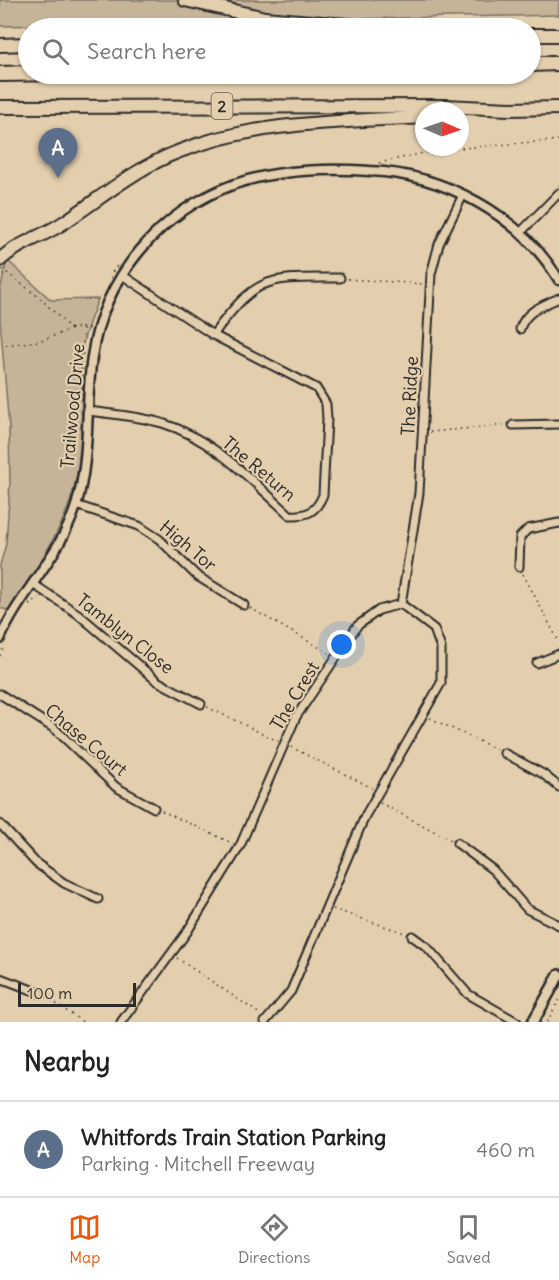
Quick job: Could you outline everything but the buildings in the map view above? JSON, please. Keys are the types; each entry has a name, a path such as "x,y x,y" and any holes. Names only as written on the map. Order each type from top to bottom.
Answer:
{"highway":[{"path":"185,0 265,18"},
{"path":"541,35 559,35"},
{"path":"0,45 18,44"},
{"name":"2","path":"0,107 559,108"},
{"path":"469,114 509,109"},
{"path":"1,265 37,238 134,175 179,151 226,137 274,127 415,118"},
{"path":"0,249 37,238"}],"main road":[{"path":"533,1022 559,975"},
{"path":"540,1022 559,988"}],"street":[{"name":"Trailwood Drive","path":"0,639 33,584 56,552 76,505 85,465 92,358 97,331 106,304 122,275 152,236 182,212 215,192 258,178 337,170 374,171 429,182 463,195 494,212 541,254 559,280"},
{"path":"520,233 559,193"},
{"name":"The Ridge","path":"401,604 419,493 430,284 436,254 463,195"},
{"name":"The Return","path":"88,411 163,423 182,432 214,449 290,515 304,516 318,507 322,495 326,404 316,388 213,335 122,275"},
{"path":"213,335 240,299 264,283 292,278 340,278"},
{"path":"520,329 522,320 534,310 559,298"},
{"path":"513,424 559,424"},
{"name":"High Tor","path":"76,505 139,526 159,539 196,576 243,605"},
{"path":"519,567 520,537 528,529 559,523"},
{"name":"Tamblyn Close","path":"33,584 78,614 157,681 201,704"},
{"path":"266,1020 291,991 365,816 441,683 441,648 434,629 401,604"},
{"name":"The Crest","path":"121,1022 171,954 240,846 296,717 336,657 357,626 378,610 401,604"},
{"path":"537,663 559,654"},
{"name":"Chase Court","path":"0,694 55,729 116,787 154,808"},
{"path":"504,753 543,774 559,787"},
{"path":"0,824 36,863 64,883 98,899"},
{"path":"457,843 493,870 527,909 559,925"},
{"path":"412,936 427,947 468,994 517,1022"},
{"path":"0,978 40,993"}],"path":[{"path":"373,163 387,163 437,150 559,140"},
{"path":"110,282 114,268 121,262"},
{"path":"1,265 41,299 71,329"},
{"path":"340,278 430,284"},
{"path":"6,345 39,341 71,329 92,326"},
{"path":"83,328 83,363"},
{"path":"423,433 513,424"},
{"path":"519,567 559,642"},
{"path":"26,608 39,600 44,591"},
{"path":"243,605 336,657"},
{"path":"424,715 504,753"},
{"path":"374,800 457,843"},
{"path":"154,808 240,846"},
{"path":"327,907 412,936"},
{"path":"171,954 266,1020"},
{"path":"40,993 83,1022"},
{"path":"547,1022 559,1000"}],"shaded area":[{"path":"0,0 559,0 559,15 407,18 18,18 18,26 0,26"},
{"path":"7,260 51,300 98,299 81,354 79,459 70,503 55,535 10,611 0,608 0,565 6,544 10,483 9,428 0,319 0,291"}],"railway":[{"path":"541,56 559,56"},
{"path":"0,66 18,65"},
{"path":"541,72 559,71"},
{"path":"0,82 18,82"}],"place":[{"name":"Whitfords Train Station Parking","path":"58,178"}]}
